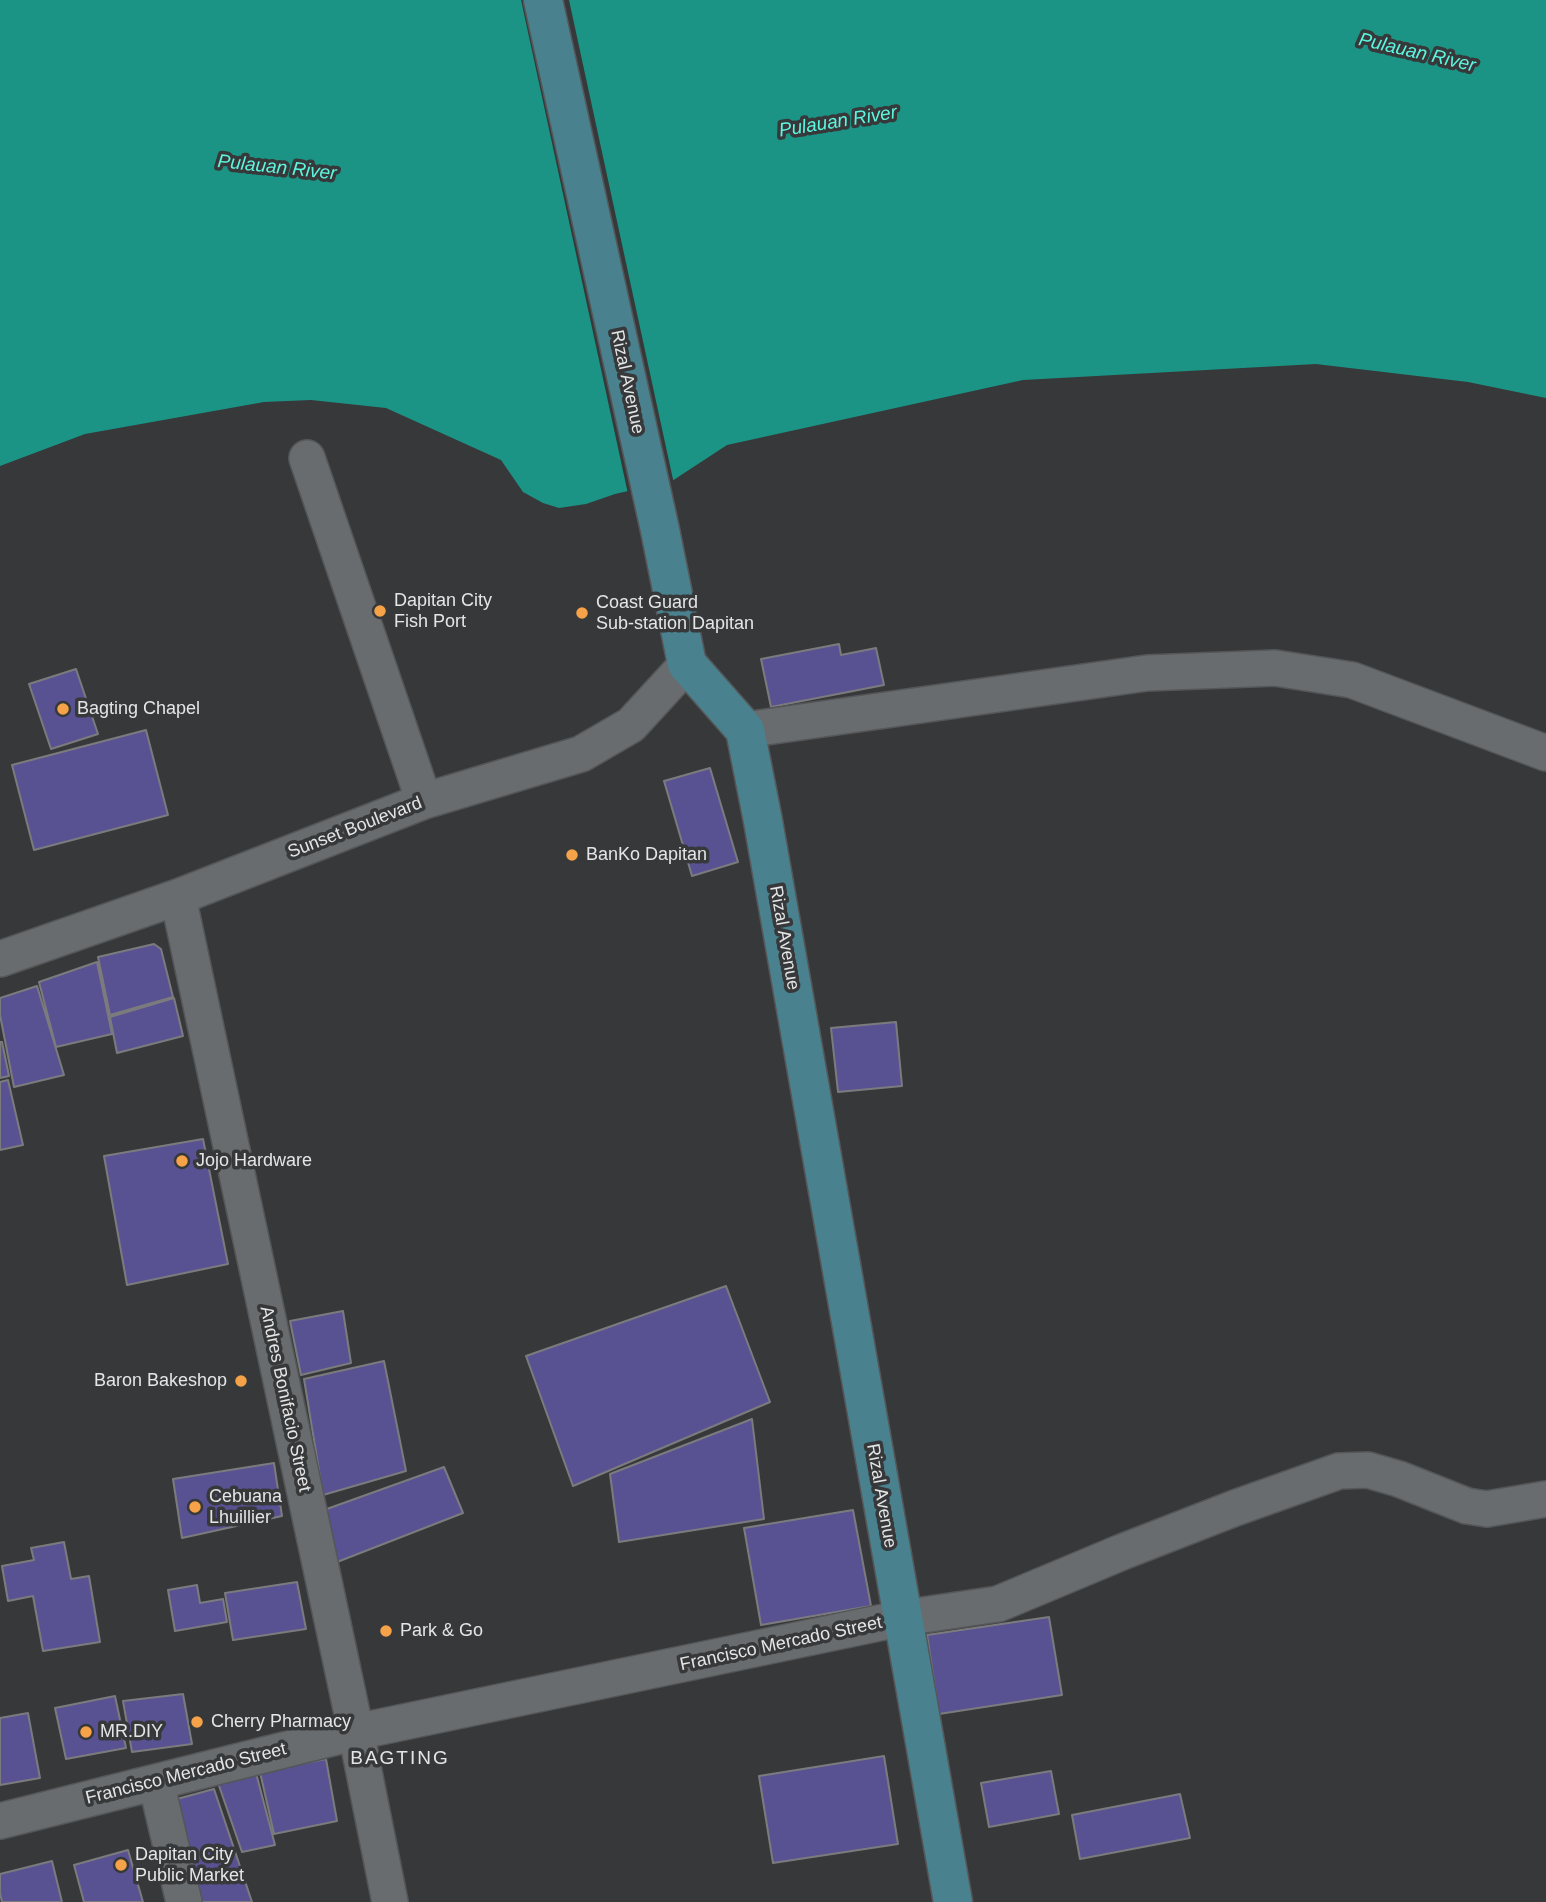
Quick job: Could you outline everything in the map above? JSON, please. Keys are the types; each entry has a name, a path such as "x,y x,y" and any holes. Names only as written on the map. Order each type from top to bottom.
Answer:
{"main road":[{"name":"Rizal Avenue","path":"543,0 687,664 745,730 953,1902"}],"street":[{"path":"307,458 424,801"},
{"name":"Sunset Boulevard","path":"0,959 178,897 424,801 581,754 631,726 687,664"},
{"path":"745,730 1147,673 1275,668 1352,680 1546,753"},
{"name":"Andres Bonifacio Street","path":"178,897 390,1902"},
{"name":"Francisco Mercado Street","path":"0,1821 356,1732 903,1618 998,1604 1122,1552 1339,1471 1368,1470 1399,1479 1467,1506 1487,1509 1546,1499"},
{"path":"156,1782 184,1902"}],"water":[{"name":"Pulauan River","path":"0,0 1546,0 1546,398 1468,382 1316,364 1023,380 727,445 672,481 615,494 586,504 559,508 523,492 501,460 386,408 311,400 264,402 85,434 0,466"}],"pier":[{"path":"521,0 569,0 674,484 628,494"}],"building":[{"path":"839,644 841,655 876,648 884,685 771,707 761,659"},
{"name":"Bagting Chapel","path":"76,669 98,734 51,749 29,684"},
{"path":"146,730 168,815 34,850 12,765"},
{"path":"710,768 738,862 692,876 664,781"},
{"path":"154,944 161,949 173,997 110,1015 98,957"},
{"path":"97,962 112,1034 56,1047 39,982"},
{"path":"37,986 64,1075 14,1087 0,1015 0,998"},
{"path":"174,998 183,1036 117,1053 110,1017"},
{"path":"896,1022 902,1086 838,1092 831,1028"},
{"path":"0,1042 9,1076 0,1078"},
{"path":"8,1080 23,1145 0,1150 0,1082"},
{"path":"203,1139 228,1264 127,1285 104,1156"},
{"path":"726,1286 770,1402 573,1486 526,1356"},
{"path":"343,1311 351,1363 301,1375 290,1321"},
{"path":"384,1361 406,1471 323,1495 304,1379"},
{"path":"752,1419 764,1519 619,1542 610,1474"},
{"path":"274,1463 282,1516 182,1538 173,1479"},
{"path":"444,1467 463,1513 332,1564 324,1510"},
{"path":"853,1510 871,1606 761,1625 744,1528"},
{"path":"64,1542 71,1579 89,1576 100,1642 43,1651 33,1596 8,1601 2,1566 34,1560 31,1548"},
{"path":"297,1582 306,1629 233,1640 225,1593"},
{"path":"197,1585 200,1603 223,1599 227,1622 175,1631 168,1590"},
{"path":"1049,1617 1062,1695 939,1714 927,1635"},
{"path":"183,1694 192,1744 132,1752 123,1701"},
{"path":"115,1696 126,1748 66,1759 55,1708"},
{"path":"28,1713 40,1778 0,1785 0,1718"},
{"path":"884,1756 898,1844 773,1863 759,1776"},
{"path":"326,1759 337,1821 274,1834 260,1772"},
{"path":"1051,1771 1059,1814 989,1827 981,1783"},
{"path":"256,1773 275,1845 242,1852 217,1780"},
{"path":"214,1789 252,1902 189,1902 162,1803"},
{"path":"1180,1794 1190,1838 1080,1859 1072,1815"},
{"path":"128,1850 143,1902 84,1902 74,1865"},
{"path":"52,1861 62,1902 2,1902 0,1874"}],"place":[{"name":"Dapitan City Fish Port","path":"380,611"},
{"name":"Coast Guard Sub-station Dapitan","path":"582,613"},
{"name":"Bagting Chapel","path":"63,709"},
{"name":"BanKo Dapitan","path":"572,855"},
{"name":"Jojo Hardware","path":"182,1161"},
{"name":"Baron Bakeshop","path":"241,1381"},
{"name":"Cebuana Lhuillier","path":"195,1507"},
{"name":"Park & Go","path":"386,1631"},
{"name":"Cherry Pharmacy","path":"197,1722"},
{"name":"MR.DIY","path":"86,1732"},
{"name":"Dapitan City Public Market","path":"121,1865"}],"district":[{"name":"BAGTING","path":"400,1759"}]}
